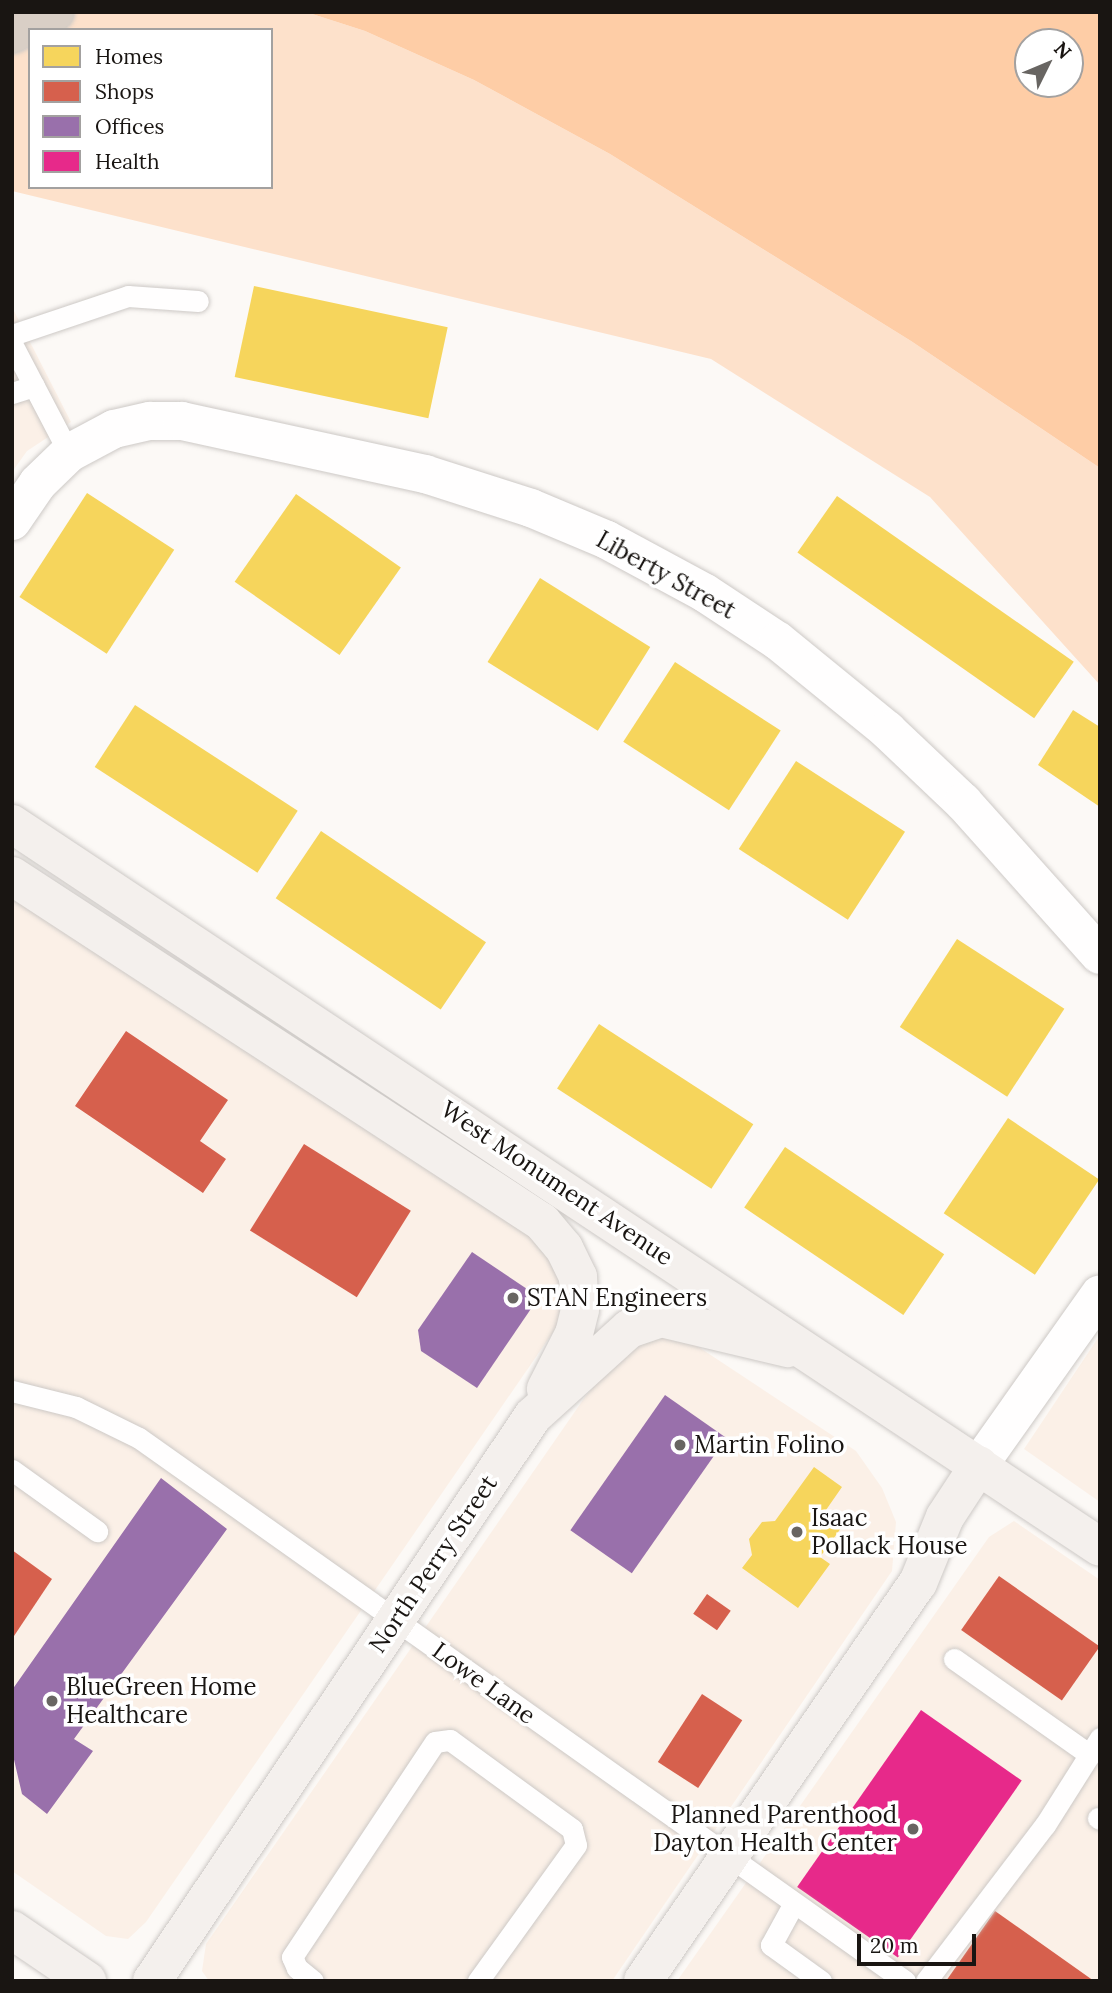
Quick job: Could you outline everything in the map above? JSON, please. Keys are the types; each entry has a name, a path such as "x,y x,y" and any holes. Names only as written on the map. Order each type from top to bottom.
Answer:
{"highway":[{"path":"12,34 55,12"}],"main road":[{"name":"West Monument Avenue","path":"12,824 1100,1547"},
{"path":"12,876 542,1222 564,1248 578,1277 580,1310 575,1334 533,1416"},
{"name":"North Perry Street","path":"152,1981 533,1416 629,1329 661,1318 816,1356"},
{"path":"651,1978 918,1583 945,1517 979,1465"},
{"path":"12,1930 87,1981"}],"street":[{"name":"Liberty Street","path":"12,521 38,483 69,453 114,429 150,421 182,421 425,474 531,508 620,547 705,593 778,641 887,730 963,802 1100,955"},
{"path":"979,1465 1097,1301"}],"lane":[{"path":"12,335 128,296 198,301"},
{"path":"12,344 69,453"},
{"path":"12,393 34,386"},
{"name":"Lowe Lane","path":"12,1391 76,1407 139,1438 905,1981"},
{"path":"12,1471 97,1531"},
{"path":"926,1981 1045,1825 1095,1746 954,1659"},
{"path":"313,1981 297,1968 292,1957 435,1742 450,1740 572,1829 576,1845 478,1981"},
{"path":"794,1903 771,1944 821,1981"}],"shaded area":[{"path":"12,12 306,12 365,31 474,80 610,154 911,341 1100,468 1100,685 930,497 711,359 12,191"},
{"path":"306,12 1100,12 1100,468 911,341 610,154 474,80 365,31"},
{"path":"12,307 71,422 27,451 12,472"},
{"path":"12,894 532,1233 567,1284 558,1325 146,1922 128,1939 106,1936 12,1871"},
{"path":"656,1333 688,1340 856,1451 882,1488 896,1522 892,1571 612,1981 209,1981 202,1971 206,1944 585,1397 624,1348"},
{"path":"1100,1335 1100,1502 1024,1449"},
{"path":"1014,1521 1100,1580 1100,1981 677,1981 989,1537"}],"building: Homes":[{"path":"254,286 448,327 428,418 235,377"},
{"path":"87,493 174,550 107,654 19,597"},
{"path":"296,494 401,567 339,655 235,582"},
{"path":"837,496 1074,662 1034,718 797,553"},
{"path":"540,578 650,647 598,731 488,662"},
{"path":"675,662 781,731 729,810 623,742"},
{"path":"135,705 298,811 257,873 95,767"},
{"path":"1073,710 1100,727 1100,807 1038,765"},
{"path":"796,761 905,832 848,920 739,849"},
{"path":"321,831 486,942 441,1009 276,898"},
{"path":"957,939 1064,1009 1007,1097 900,1027"},
{"path":"599,1024 753,1124 711,1189 557,1089"},
{"path":"1008,1118 1099,1180 1035,1275 944,1213"},
{"path":"785,1147 944,1254 903,1315 744,1208"},
{"name":"Isaac Pollack House","path":"814,1467 842,1487 826,1510 844,1524 820,1557 830,1564 798,1608 742,1568 752,1555 749,1539 762,1522 775,1521"}],"building: Shops":[{"path":"126,1031 228,1100 200,1141 226,1159 203,1193 75,1106"},
{"path":"304,1144 411,1211 357,1297 250,1231"},
{"path":"12,1550 52,1579 12,1639"},
{"path":"999,1576 1100,1647 1062,1701 961,1630"},
{"path":"707,1594 731,1611 717,1630 693,1614"},
{"path":"702,1694 742,1720 698,1788 658,1762"},
{"path":"995,1911 1094,1981 946,1981"}],"building: Offices":[{"path":"472,1252 539,1297 477,1388 421,1351 418,1330"},
{"path":"665,1395 726,1438 632,1573 570,1530"},
{"path":"161,1478 227,1529 74,1739 93,1751 47,1814 22,1794 12,1751 12,1690"}],"building: Health":[{"name":"Planned Parenthood Dayton Health Center","path":"921,1710 1022,1781 898,1957 797,1887"}],"place":[{"name":"STAN Engineers","path":"513,1298"},
{"name":"Martin Folino","path":"680,1445"},
{"name":"Isaac Pollack House","path":"797,1532"},
{"name":"BlueGreen Home Healthcare","path":"52,1701"},
{"name":"Planned Parenthood Dayton Health Center","path":"913,1829"}]}
